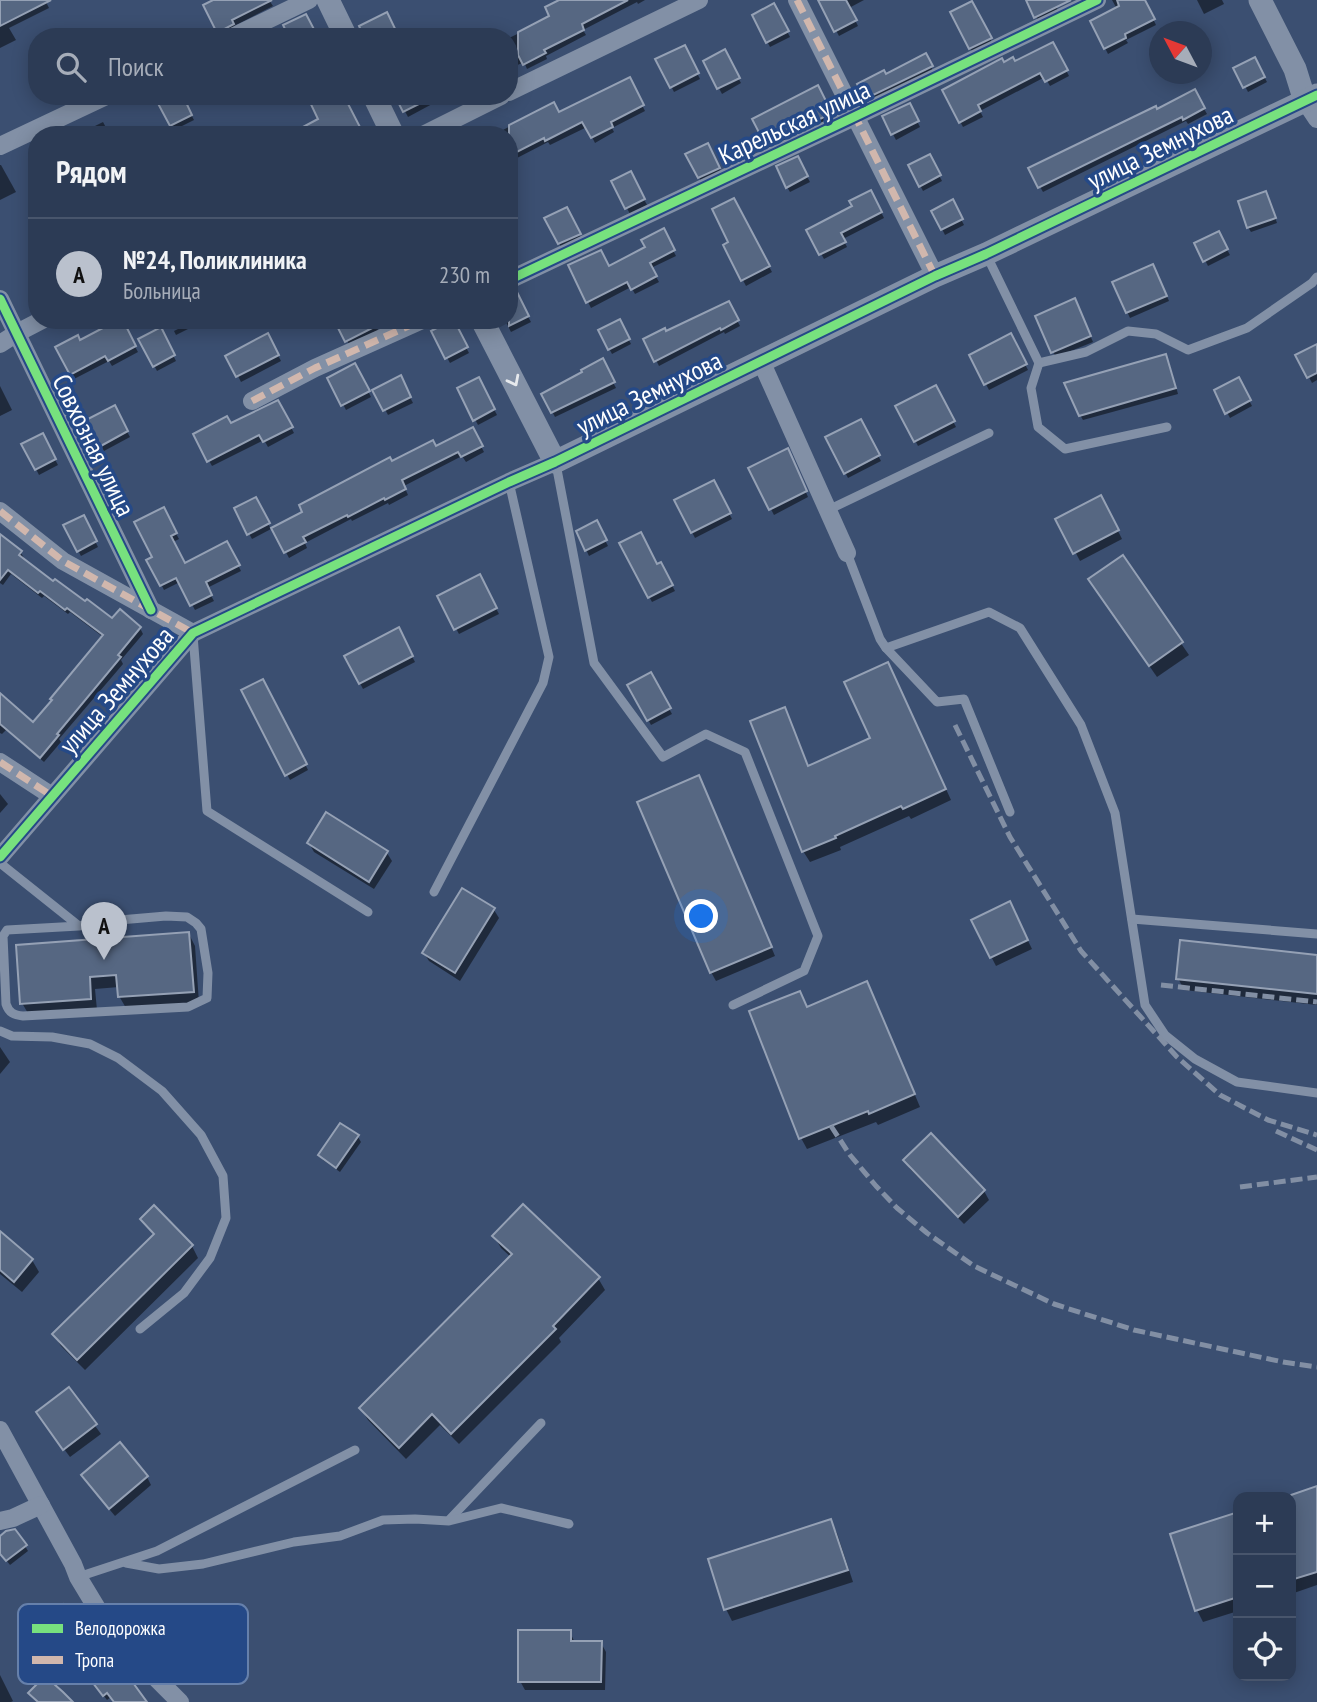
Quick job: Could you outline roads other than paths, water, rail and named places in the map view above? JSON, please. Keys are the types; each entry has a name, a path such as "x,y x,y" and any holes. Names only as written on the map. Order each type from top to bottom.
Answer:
{"street":[{"path":"251,28 309,0"},
{"path":"328,0 342,28"},
{"path":"518,88 699,0"},
{"path":"797,0 935,276"},
{"name":"Карельская улица","path":"518,276 1097,0"},
{"path":"1260,0 1313,105"},
{"path":"42,126 87,105"},
{"path":"378,105 389,126"},
{"path":"440,126 484,105"},
{"name":"улица Земнухова","path":"0,857 193,633 555,462 935,276 1313,105"},
{"path":"0,146 28,133"},
{"name":"Совхозная улица","path":"0,299 151,610"},
{"path":"0,344 28,327"},
{"path":"252,401 315,368 402,329"},
{"path":"487,329 555,462"},
{"path":"761,361 847,553"},
{"path":"0,511 63,561 193,633"},
{"path":"0,762 52,796"},
{"path":"0,1430 94,1604"},
{"path":"0,1521 41,1505"},
{"path":"162,1684 180,1702"}],"lane":[{"path":"986,254 1039,363 1031,388 1038,428 1065,449 1167,427"},
{"path":"1039,363 1086,352 1128,331 1156,334 1188,350 1247,328 1315,282"},
{"path":"828,510 989,433"},
{"path":"555,462 594,663 663,757 706,734 745,752 818,936 804,971 733,1005"},
{"path":"434,892 543,683 549,657 509,482"},
{"path":"847,553 880,639 886,648 937,702 964,699 1010,812"},
{"path":"886,648 989,612 1020,628 1081,726 1115,813 1145,1005 1166,1035 1195,1059 1237,1082 1317,1093"},
{"path":"193,633 207,811 368,912"},
{"path":"0,863 79,926 166,916 187,917 196,922 201,929 208,973 206,998 188,1007 14,1015 6,1004 2,943 7,930 79,926"},
{"path":"1132,919 1317,934"},
{"path":"0,1031 12,1035 52,1037 90,1044 118,1058 162,1091 194,1126 223,1176 226,1217 210,1258 184,1293 140,1329"},
{"path":"449,1521 541,1423"},
{"path":"78,1577 158,1551 355,1450"},
{"path":"126,1563 159,1569 170,1568 294,1542 340,1536 383,1520 449,1521 501,1507 569,1524"}],"railway":[{"path":"955,725 1010,837 1081,951 1177,1057 1220,1095 1268,1120 1317,1135"},
{"path":"1161,985 1317,1002"},
{"path":"831,1126 850,1155 897,1208 974,1266 1054,1304 1134,1330 1317,1367"},
{"path":"1276,1131 1317,1150"},
{"path":"1240,1187 1317,1177"}],"place":[{"name":"№24, Поликлиника","path":"104,960"}]}
